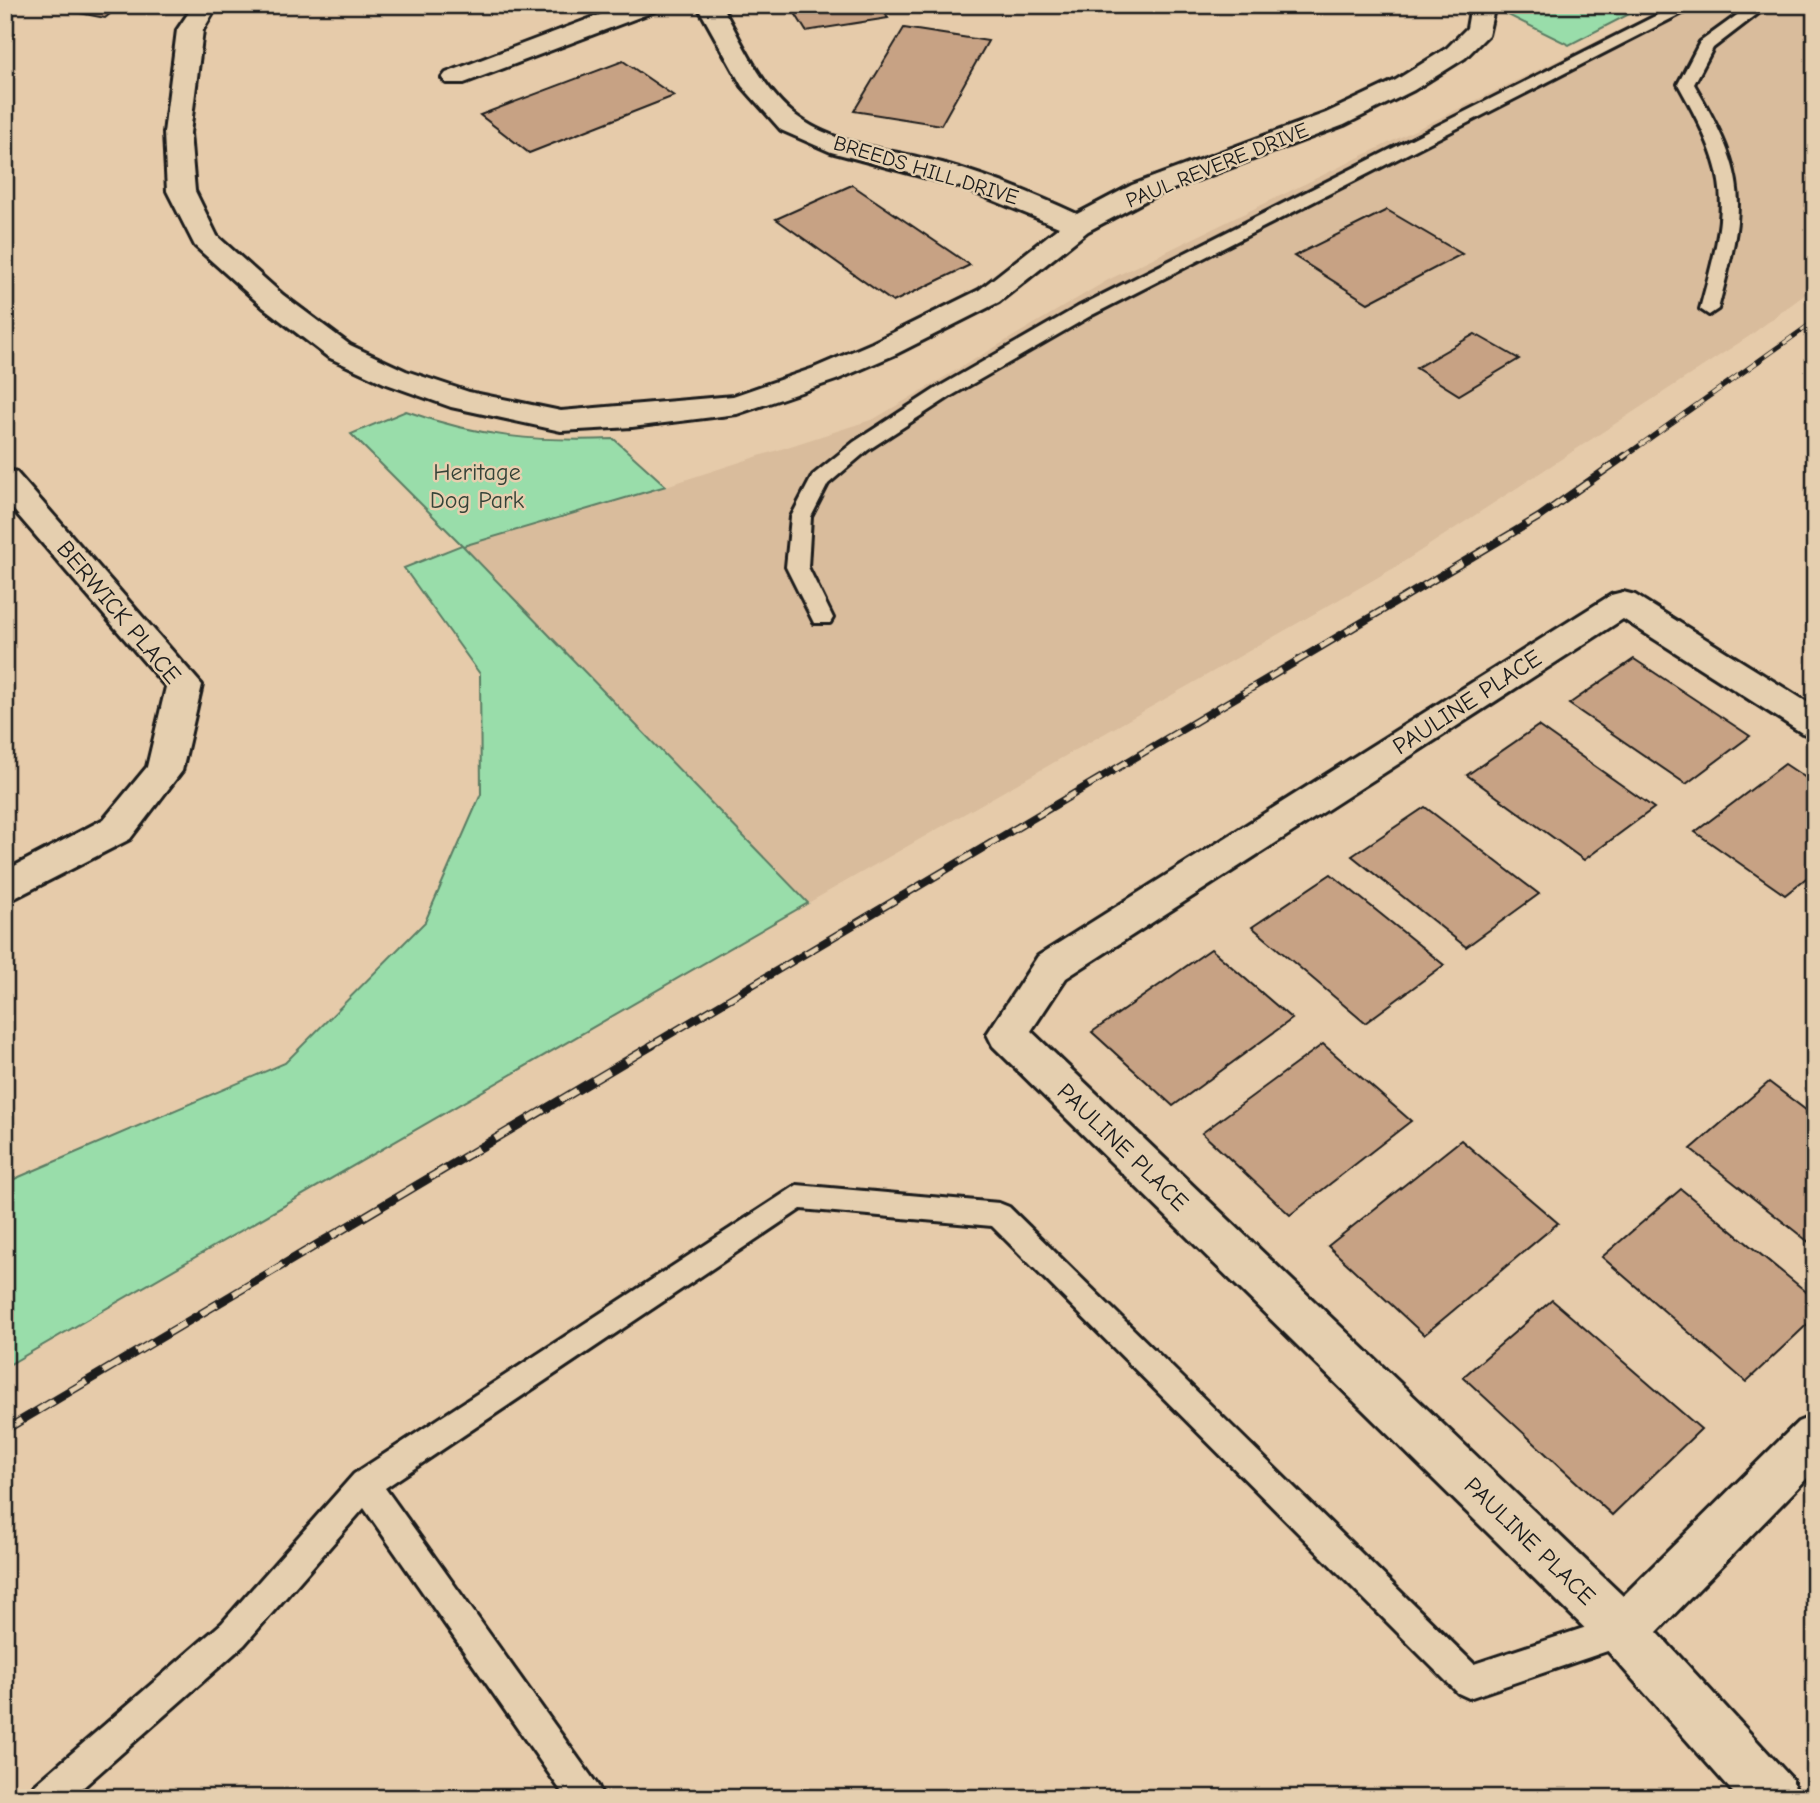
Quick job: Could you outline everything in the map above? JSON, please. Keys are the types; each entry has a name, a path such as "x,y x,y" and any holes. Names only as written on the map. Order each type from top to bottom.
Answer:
{"street":[{"name":"PAUL REVERE DRIVE","path":"206,5 190,30 177,133 181,191 205,240 273,301 339,351 395,377 462,400 561,421 632,417 737,405 848,364 989,296 1078,225 1142,191 1335,119 1405,85 1456,53 1479,30 1483,5"},
{"path":"455,78 649,5"},
{"name":"BREEDS HILL DRIVE","path":"709,5 754,84 790,124 850,150 933,169 1016,195 1078,225"},
{"name":"BERWICK PLACE","path":"5,479 184,685 164,771 117,828 5,888"},
{"name":"PAULINE PLACE","path":"1773,1798 1623,1631 1007,1034 1052,967 1623,603 1815,724"},
{"path":"1623,1631 1815,1437"}],"lane":[{"path":"822,618 797,568 801,517 820,480 861,446 944,392 1085,311 1690,5"},
{"path":"1709,309 1729,222 1728,174 1708,122 1686,84 1706,45 1761,5"},
{"path":"46,1798 233,1634 365,1484 797,1197 999,1215 1469,1682 1623,1631"},
{"path":"365,1484 586,1798"}],"shaded area":[{"path":"1671,5 1815,5 1815,287 1748,337 1394,568 808,903 462,546 666,486 874,419 1108,280"}],"green space":[{"path":"1503,5 1635,5 1641,8 1569,45 1502,12"},
{"name":"Heritage Dog Park","path":"406,411 458,427 508,436 559,440 614,439 666,486 463,546 808,903 5,1367 5,1183 285,1063 425,922 481,794 480,674 404,568 462,545 351,434"}],"building":[{"path":"39,5 121,5 105,18"},
{"path":"790,5 879,5 888,18 806,31"},
{"path":"904,28 988,41 941,125 854,111"},
{"path":"623,61 674,96 529,153 480,115"},
{"path":"852,185 970,265 893,302 776,219"},
{"path":"1387,210 1462,254 1368,303 1294,256"},
{"path":"1475,334 1519,359 1459,395 1416,368"},
{"path":"1634,659 1750,736 1686,784 1569,704"},
{"path":"1538,726 1654,808 1584,860 1467,775"},
{"path":"1785,764 1815,784 1815,871 1785,895 1695,832"},
{"path":"1425,807 1539,894 1466,947 1352,856"},
{"path":"1331,874 1444,965 1365,1023 1252,927"},
{"path":"1211,949 1292,1019 1173,1106 1092,1032"},
{"path":"1323,1044 1411,1121 1290,1215 1202,1133"},
{"path":"1769,1082 1815,1117 1815,1247 1691,1149"},
{"path":"1461,1140 1558,1223 1424,1335 1328,1246"},
{"path":"1681,1189 1815,1299 1815,1317 1746,1382 1602,1257"},
{"path":"1552,1300 1701,1429 1612,1515 1463,1377"}],"railway":[{"path":"1622,458 1815,321"},
{"path":"650,1046 1539,517 1625,456"},
{"path":"5,1430 653,1045"}]}
